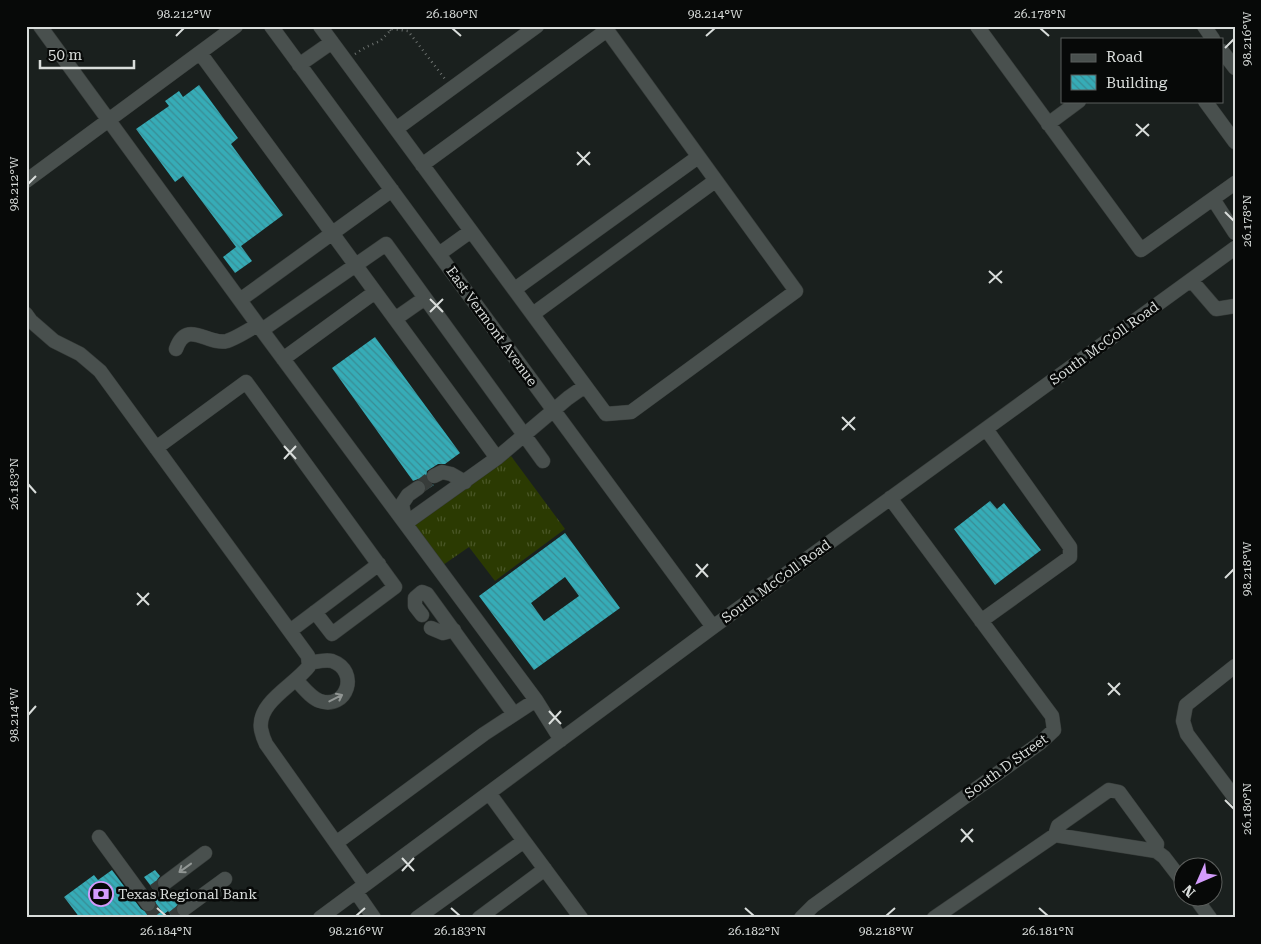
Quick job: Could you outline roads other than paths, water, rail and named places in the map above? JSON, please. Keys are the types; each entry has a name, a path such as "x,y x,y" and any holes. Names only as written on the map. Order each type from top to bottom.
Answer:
{"street":[{"path":"40,26 260,328 536,700 561,740"},
{"path":"26,181 236,26"},
{"name":"East Vermont Avenue","path":"271,26 714,627"},
{"path":"320,26 422,165 515,289 584,386 606,414 631,412 796,292 605,28 422,165"},
{"path":"396,129 537,26"},
{"path":"977,26 1141,250 1235,183"},
{"path":"1204,26 1212,38"},
{"path":"299,65 332,42"},
{"path":"200,53 497,458"},
{"path":"1224,54 1235,68"},
{"path":"1048,124 1078,102"},
{"path":"1206,102 1235,142"},
{"path":"515,289 698,157"},
{"path":"532,314 715,181"},
{"path":"240,300 392,190"},
{"path":"1213,199 1235,233"},
{"path":"439,254 471,230"},
{"path":"176,348 182,339 189,335 198,334 217,342 227,341 260,328 386,244 543,461"},
{"name":"South McColl Road","path":"320,918 890,498 1235,248"},
{"path":"1191,280 1216,309 1235,306"},
{"path":"283,359 375,292"},
{"path":"395,319 425,298"},
{"path":"26,314 31,321 54,341 80,354 100,371 308,656 309,666 306,670 272,700 265,709 261,719 261,729 266,744 336,843 374,918"},
{"path":"156,448 246,382 395,587 332,634 315,612"},
{"path":"406,524 497,458 584,386"},
{"path":"981,621 1070,556 1070,547 986,429"},
{"path":"434,476 442,472 451,474 465,482"},
{"path":"406,524 402,504 408,495 418,488"},
{"name":"South D Street","path":"801,918 813,906 1040,743 1054,730 1052,716 890,498"},
{"path":"290,631 379,564"},
{"path":"422,616 415,606 415,598 422,592 427,594 514,714"},
{"path":"431,628 443,633 454,630"},
{"path":"296,680 319,701 329,702 337,700 343,694 348,686 347,675 341,666 331,660 309,663"},
{"path":"1235,666 1186,705 1183,721 1187,734 1235,798"},
{"path":"336,843 484,734 536,700"},
{"path":"934,918 1055,835 1058,826 1108,790 1119,792 1157,844 1156,851"},
{"path":"489,793 581,918"},
{"path":"1055,835 1156,851 1164,857 1174,870"},
{"path":"99,838 153,894 205,853"},
{"path":"417,918 524,841"},
{"path":"479,918 545,869"},
{"path":"184,909 225,879"},
{"path":"1201,906 1210,918"}],"tunnel":[{"path":"418,488 434,476"},
{"path":"154,891 165,883"},
{"path":"148,904 158,918"},
{"path":"173,918 184,909"}],"place":[{"name":"Texas Regional Bank","path":"101,894"}]}
